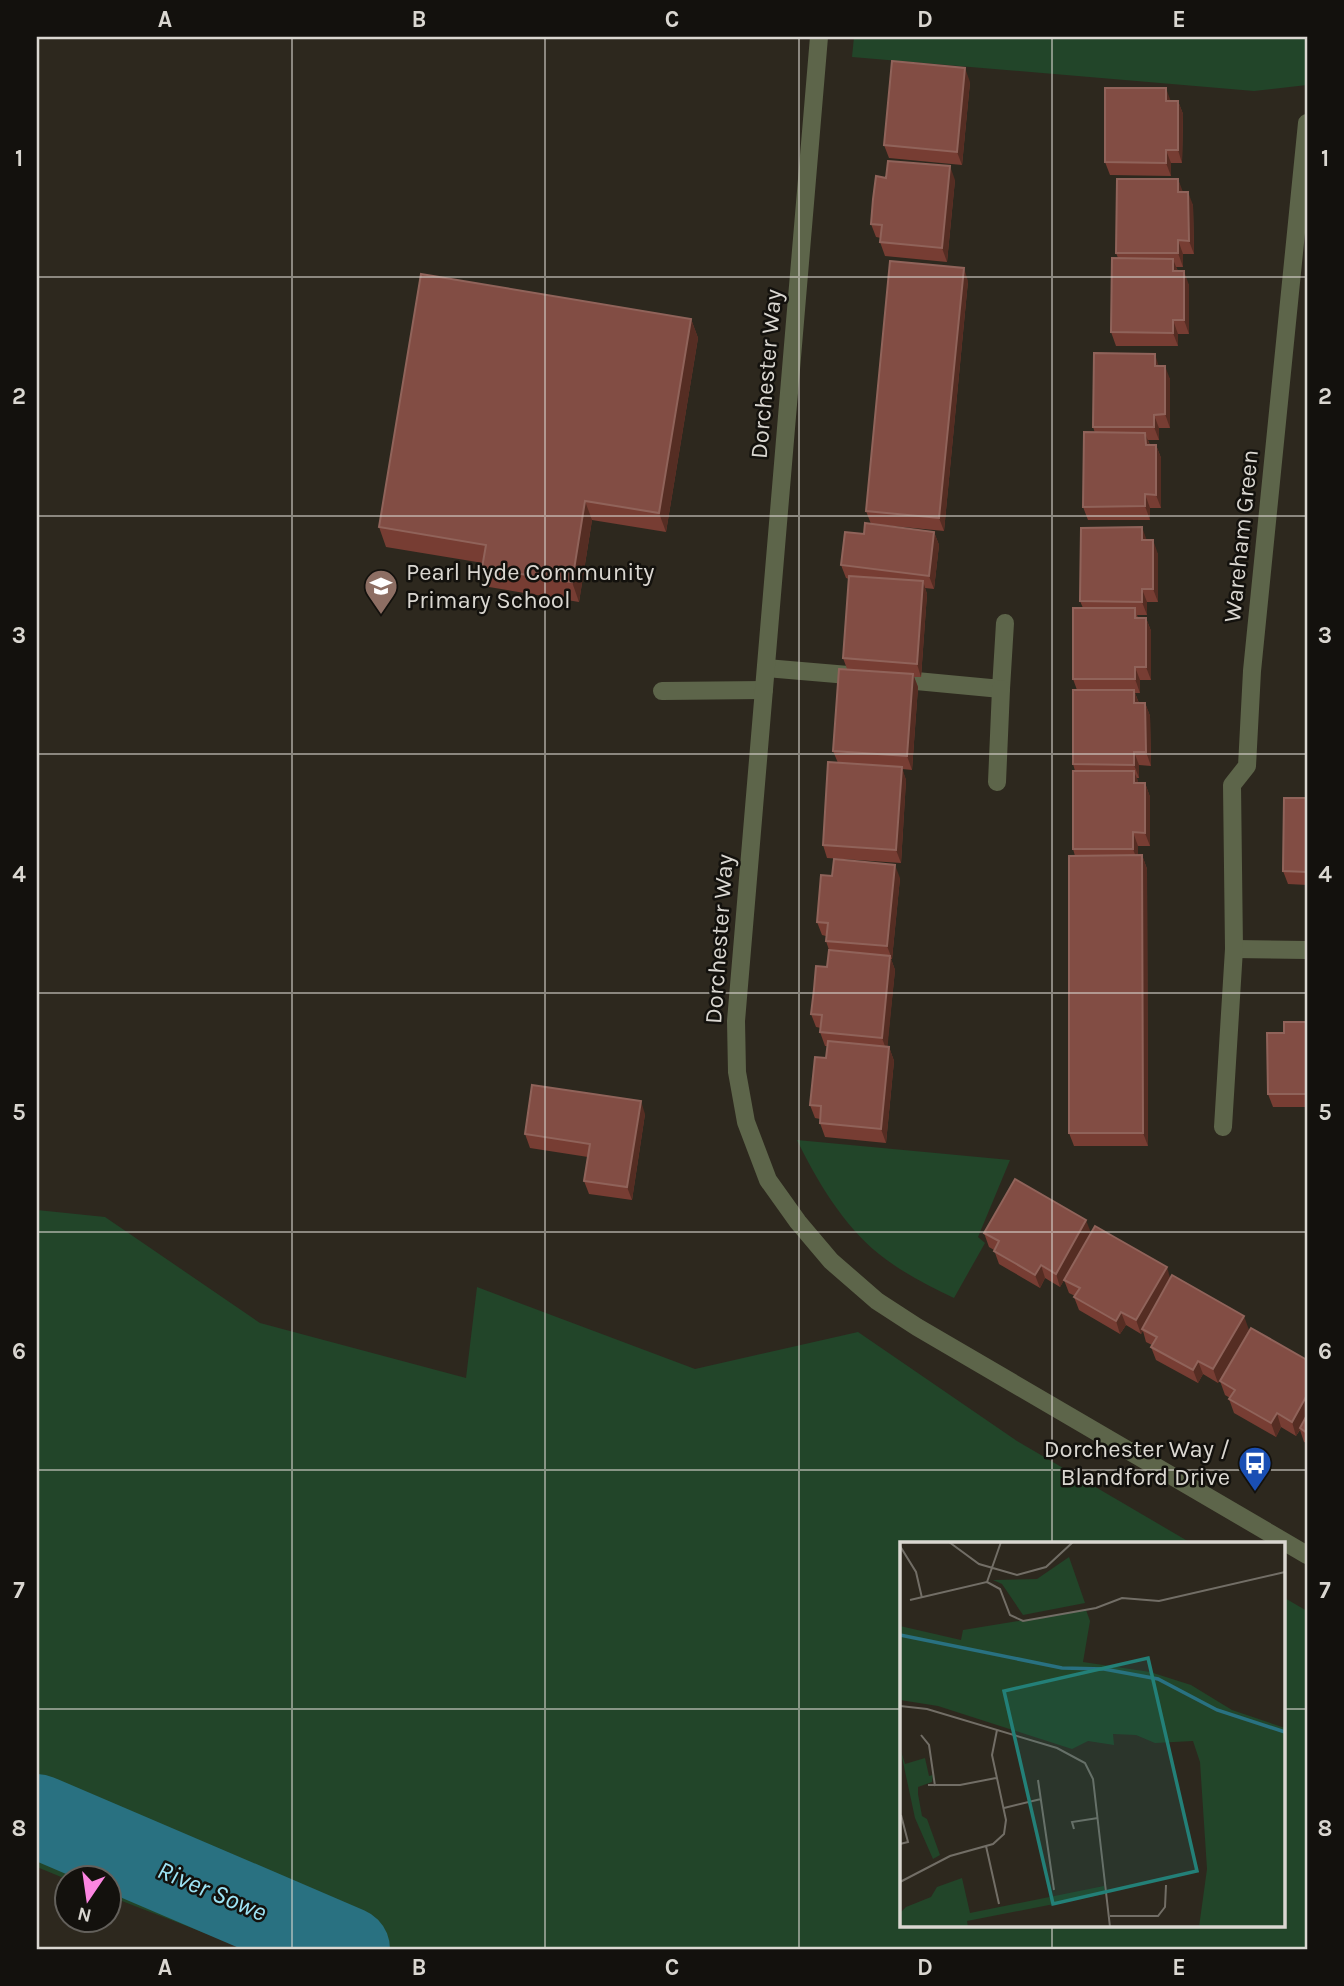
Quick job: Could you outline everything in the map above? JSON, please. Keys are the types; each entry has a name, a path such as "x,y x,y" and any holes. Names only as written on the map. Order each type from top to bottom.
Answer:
{"street":[{"name":"Dorchester Way","path":"819,37 736,1021 737,1072 746,1122 768,1180 798,1222 831,1261 877,1301 927,1334 1307,1555"},
{"name":"Wareham Green","path":"1223,1127 1234,950 1232,785 1247,766 1252,671 1307,123"},
{"path":"998,782 1005,623"},
{"path":"766,668 1002,689"},
{"path":"662,691 764,690"},
{"path":"1234,950 1307,950"}],"green space":[{"path":"854,37 1307,37 1307,85 1254,91 852,57"},
{"path":"797,1140 1010,1160 978,1237 985,1243 954,1298 888,1261 854,1230 832,1202"},
{"path":"37,1210 105,1217 260,1323 466,1378 477,1287 695,1369 858,1332 1017,1441 1189,1542 900,1542 900,1926 1284,1926 1284,1598 1307,1611 1307,1949 246,1949 122,1901 122,1864 52,1864 52,1873 37,1867"}],"building":[{"path":"892,61 965,68 957,152 884,145"},
{"path":"1105,88 1166,88 1166,101 1178,101 1178,150 1166,150 1166,163 1105,162"},
{"path":"888,161 950,166 942,248 880,242 882,225 871,224 873,199 876,176 886,178"},
{"path":"1117,179 1178,179 1178,192 1188,192 1189,241 1178,240 1178,253 1116,253"},
{"path":"1112,258 1173,259 1173,271 1184,271 1184,320 1173,320 1173,333 1111,332"},
{"path":"890,261 964,268 939,518 866,511"},
{"path":"421,274 691,319 659,513 585,501 572,582 482,568 486,545 379,527"},
{"path":"1094,353 1155,354 1155,366 1165,366 1165,414 1154,415 1154,427 1093,427"},
{"path":"1084,432 1145,433 1146,445 1156,445 1156,495 1145,494 1145,506 1083,507"},
{"path":"865,523 934,532 929,576 841,565 845,532 864,534"},
{"path":"1142,527 1142,540 1153,540 1153,589 1142,589 1142,602 1080,601 1081,528"},
{"path":"849,576 923,581 917,664 843,658"},
{"path":"1073,608 1135,608 1135,618 1146,618 1146,667 1135,667 1135,679 1073,679"},
{"path":"839,669 913,674 907,756 833,751"},
{"path":"1073,690 1134,690 1134,703 1145,703 1146,752 1134,752 1134,765 1073,764"},
{"path":"828,762 902,767 896,850 823,845"},
{"path":"1073,771 1134,771 1134,783 1145,783 1145,833 1133,832 1133,849 1073,849"},
{"path":"1284,798 1307,798 1307,872 1283,871"},
{"path":"1142,855 1143,1133 1069,1133 1069,856"},
{"path":"834,859 895,865 887,946 826,941 828,923 817,922 821,875 832,876"},
{"path":"829,950 890,956 882,1038 820,1032 822,1015 811,1014 816,966 827,967"},
{"path":"1284,1022 1307,1022 1307,1094 1268,1094 1267,1033 1284,1033"},
{"path":"828,1041 889,1047 881,1129 820,1123 821,1106 810,1105 815,1057 826,1058"},
{"path":"532,1085 641,1101 627,1187 584,1181 590,1144 525,1134"},
{"path":"1015,1179 1086,1220 1056,1274 1041,1265 1035,1275 994,1251 999,1241 984,1233"},
{"path":"1095,1226 1167,1267 1136,1320 1121,1312 1116,1321 1074,1297 1080,1288 1064,1280"},
{"path":"1172,1275 1244,1316 1213,1369 1198,1361 1193,1370 1151,1347 1157,1337 1142,1329"},
{"path":"1251,1328 1307,1360 1307,1395 1292,1422 1277,1413 1271,1423 1229,1399 1235,1390 1220,1381"},
{"path":"1307,1415 1307,1433 1300,1428"}],"waterway":[{"name":"River Sowe","path":"37,1816 348,1949"}],"place":[{"name":"Pearl Hyde Community Primary School","path":"381,616"},
{"name":"Dorchester Way / Blandford Drive","path":"1255,1493"}]}
